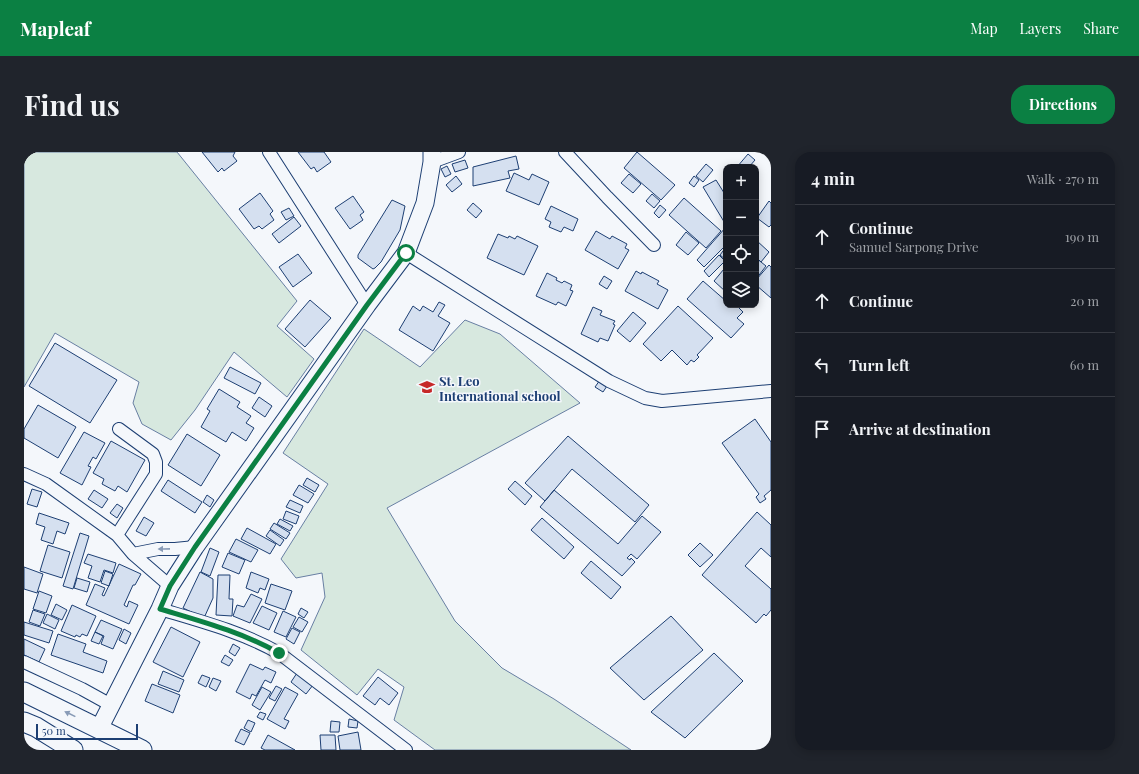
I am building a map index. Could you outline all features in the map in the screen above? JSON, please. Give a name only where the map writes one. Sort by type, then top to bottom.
[{"type":"main road","points":[[24,692],[142,750]]},
{"type":"main road","points":[[24,722],[36,727],[73,750]]},
{"type":"street","points":[[269,152],[367,305]]},
{"type":"street","points":[[99,728],[160,609],[170,586],[195,547],[367,305],[406,253],[425,202],[432,157],[459,152]]},
{"type":"street","points":[[565,152],[654,244]]},
{"type":"street","points":[[406,253],[609,381],[645,398],[662,401],[771,391]]},
{"type":"street","points":[[117,535],[156,474],[156,462],[153,454],[119,429]]},
{"type":"street","points":[[24,474],[46,484],[117,535],[133,554],[170,586]]},
{"type":"street","points":[[133,554],[158,549],[195,547]]},
{"type":"street","points":[[160,609],[204,622],[261,643],[279,653],[406,750]]},
{"type":"street","points":[[24,662],[82,689],[111,705]]},
{"type":"shaded area","points":[[24,152],[177,152],[297,301],[277,326],[314,359],[287,397],[234,352],[195,410],[171,440],[142,424],[133,403],[139,382],[55,333],[24,387]]},
{"type":"shaded area","points":[[465,320],[500,334],[580,403],[387,508],[455,621],[502,668],[554,699],[631,750],[435,750],[394,720],[404,687],[378,669],[357,695],[301,650],[325,597],[322,573],[296,578],[281,559],[328,484],[283,453],[364,329],[420,367]]},
{"type":"building","points":[[202,152],[235,152],[233,156],[237,161],[224,171],[222,168],[218,172]]},
{"type":"building","points":[[298,152],[324,152],[331,162],[317,172],[314,167],[311,169]]},
{"type":"building","points":[[637,152],[675,185],[661,200],[624,168]]},
{"type":"building","points":[[748,154],[755,160],[752,164],[740,164]]},
{"type":"building","points":[[516,156],[519,169],[508,171],[510,178],[473,186],[473,167]]},
{"type":"building","points":[[465,160],[468,168],[455,172],[452,164]]},
{"type":"building","points":[[706,164],[713,170],[703,182],[696,176]]},
{"type":"building","points":[[447,166],[451,174],[445,177],[441,169]]},
{"type":"building","points":[[514,173],[529,180],[532,174],[549,182],[539,205],[506,191]]},
{"type":"building","points":[[629,174],[641,184],[633,193],[621,183]]},
{"type":"building","points":[[456,176],[462,184],[452,192],[446,185]]},
{"type":"building","points":[[694,176],[699,180],[694,187],[689,183]]},
{"type":"building","points":[[716,180],[723,191],[723,220],[703,187]]},
{"type":"building","points":[[260,193],[273,211],[270,214],[274,220],[262,229],[259,226],[254,229],[239,209]]},
{"type":"building","points":[[652,194],[660,201],[654,208],[646,201]]},
{"type":"building","points":[[353,196],[364,212],[360,215],[363,220],[350,229],[335,208]]},
{"type":"building","points":[[684,198],[721,231],[706,248],[669,215]]},
{"type":"building","points":[[392,200],[405,206],[400,230],[381,262],[373,269],[358,258],[358,255]]},
{"type":"building","points":[[769,201],[771,203],[771,225],[769,227],[759,220],[759,215]]},
{"type":"building","points":[[473,203],[482,211],[476,218],[467,210]]},
{"type":"building","points":[[660,205],[666,210],[659,218],[654,213]]},
{"type":"building","points":[[551,206],[578,219],[573,231],[564,227],[561,232],[549,227],[551,222],[545,219]]},
{"type":"building","points":[[289,208],[294,216],[286,220],[281,212]]},
{"type":"building","points":[[294,217],[301,226],[279,243],[272,234]]},
{"type":"building","points":[[723,230],[723,248],[704,267],[697,260]]},
{"type":"building","points":[[596,231],[610,239],[612,236],[627,244],[625,248],[629,250],[618,269],[585,250]]},
{"type":"building","points":[[686,232],[699,243],[688,255],[676,245]]},
{"type":"building","points":[[498,234],[515,239],[517,236],[538,246],[524,275],[487,258]]},
{"type":"building","points":[[759,243],[769,252],[761,262],[759,260]]},
{"type":"building","points":[[298,254],[312,273],[293,287],[279,267]]},
{"type":"building","points":[[719,255],[723,259],[723,263],[709,277],[704,271]]},
{"type":"building","points":[[759,260],[766,266],[759,275]]},
{"type":"building","points":[[769,265],[771,267],[771,298],[759,288],[759,277]]},
{"type":"building","points":[[723,270],[723,289],[714,281]]},
{"type":"building","points":[[636,271],[641,274],[642,272],[659,281],[657,284],[668,290],[658,309],[625,291]]},
{"type":"building","points":[[547,273],[557,278],[556,280],[562,283],[564,281],[572,285],[570,290],[573,291],[566,306],[558,302],[556,305],[536,296]]},
{"type":"building","points":[[604,276],[612,281],[607,289],[599,284]]},
{"type":"building","points":[[703,281],[723,298],[723,308],[739,308],[743,312],[737,318],[744,324],[731,338],[687,299]]},
{"type":"building","points":[[310,300],[331,318],[305,347],[285,329]]},
{"type":"building","points":[[439,302],[445,305],[438,316],[450,323],[433,351],[399,330],[413,306],[420,311],[423,306],[433,312]]},
{"type":"building","points":[[678,306],[713,338],[697,355],[699,357],[694,362],[691,360],[687,365],[672,350],[661,361],[643,344]]},
{"type":"building","points":[[593,307],[602,311],[600,315],[615,321],[613,324],[615,325],[608,341],[600,338],[598,342],[581,334]]},
{"type":"building","points":[[633,312],[646,323],[630,342],[617,331]]},
{"type":"building","points":[[55,343],[117,380],[90,423],[29,386]]},
{"type":"building","points":[[230,367],[261,383],[255,394],[224,378]]},
{"type":"building","points":[[600,380],[607,386],[603,392],[595,387]]},
{"type":"building","points":[[219,389],[240,402],[237,407],[251,416],[246,423],[254,428],[246,441],[232,432],[226,442],[201,427],[210,411],[207,409]]},
{"type":"building","points":[[259,397],[272,406],[265,417],[252,408]]},
{"type":"building","points":[[38,405],[76,427],[58,458],[24,438],[24,429]]},
{"type":"building","points":[[755,419],[771,442],[771,490],[764,496],[766,499],[760,503],[756,497],[759,494],[722,443]]},
{"type":"building","points":[[84,432],[105,443],[96,459],[93,457],[88,466],[91,467],[82,485],[60,473]]},
{"type":"building","points":[[187,434],[220,455],[201,486],[168,465]]},
{"type":"building","points":[[568,436],[649,505],[635,522],[572,469],[545,501],[525,483]]},
{"type":"building","points":[[111,441],[145,460],[127,492],[118,486],[115,491],[102,484],[104,479],[93,473]]},
{"type":"building","points":[[307,478],[319,485],[315,492],[303,485]]},
{"type":"building","points":[[168,480],[202,502],[195,513],[161,491]]},
{"type":"building","points":[[515,481],[532,496],[525,505],[508,489]]},
{"type":"building","points":[[299,485],[314,494],[308,503],[293,495]]},
{"type":"building","points":[[32,489],[42,492],[37,507],[27,504]]},
{"type":"building","points":[[94,490],[108,499],[102,508],[88,499]]},
{"type":"building","points":[[554,490],[618,544],[642,516],[661,532],[637,559],[631,554],[627,558],[630,560],[631,558],[635,562],[622,576],[540,507]]},
{"type":"building","points":[[207,495],[214,500],[210,507],[203,502]]},
{"type":"building","points":[[290,500],[303,506],[300,513],[286,507]]},
{"type":"building","points":[[117,504],[123,508],[117,518],[110,513]]},
{"type":"building","points":[[286,511],[299,516],[296,524],[283,519]]},
{"type":"building","points":[[757,512],[771,525],[771,557],[761,548],[745,566],[771,589],[771,610],[766,616],[764,614],[756,623],[702,575]]},
{"type":"building","points":[[39,513],[69,523],[65,534],[57,531],[53,544],[41,540],[45,527],[36,524]]},
{"type":"building","points":[[144,517],[154,523],[146,536],[136,531]]},
{"type":"building","points":[[542,518],[574,547],[564,559],[531,530]]},
{"type":"building","points":[[280,519],[293,526],[290,531],[277,524]]},
{"type":"building","points":[[274,523],[290,533],[286,539],[270,529]]},
{"type":"building","points":[[247,528],[276,544],[270,554],[241,539]]},
{"type":"building","points":[[270,530],[284,540],[280,546],[266,536]]},
{"type":"building","points":[[80,533],[89,536],[73,589],[63,586]]},
{"type":"building","points":[[236,539],[258,550],[251,562],[229,552]]},
{"type":"building","points":[[700,543],[713,555],[700,567],[688,555]]},
{"type":"building","points":[[48,545],[70,552],[62,578],[40,571]]},
{"type":"building","points":[[210,548],[219,552],[210,576],[201,572]]},
{"type":"building","points":[[228,553],[245,560],[239,574],[222,567]]},
{"type":"building","points":[[88,554],[116,563],[113,573],[104,570],[100,582],[88,578],[92,566],[84,563]]},
{"type":"building","points":[[591,561],[621,587],[611,599],[581,573]]},
{"type":"building","points":[[119,564],[141,574],[135,585],[133,585],[124,605],[127,607],[129,601],[138,605],[129,624],[86,605],[95,584],[105,588],[102,595],[104,596]]},
{"type":"building","points":[[24,567],[43,574],[37,593],[24,589]]},
{"type":"building","points":[[105,571],[113,574],[109,586],[101,583]]},
{"type":"building","points":[[200,572],[213,579],[213,598],[204,618],[183,608]]},
{"type":"building","points":[[251,572],[269,579],[265,590],[260,588],[258,593],[246,588]]},
{"type":"building","points":[[218,575],[230,575],[229,599],[233,599],[232,616],[216,615]]},
{"type":"building","points":[[77,578],[90,582],[87,592],[74,588]]},
{"type":"building","points":[[271,584],[292,591],[285,610],[265,603]]},
{"type":"building","points":[[39,591],[52,596],[46,613],[33,609]]},
{"type":"building","points":[[251,594],[262,599],[250,623],[233,616],[237,605],[244,607]]},
{"type":"building","points":[[56,604],[67,610],[62,620],[51,615]]},
{"type":"building","points":[[72,605],[96,616],[87,636],[82,634],[80,637],[76,635],[75,637],[61,631]]},
{"type":"building","points":[[262,606],[277,613],[269,630],[253,623]]},
{"type":"building","points":[[301,608],[308,612],[304,618],[298,614]]},
{"type":"building","points":[[33,610],[45,614],[40,626],[29,622]]},
{"type":"building","points":[[283,611],[296,617],[286,637],[274,632]]},
{"type":"building","points":[[47,614],[59,620],[55,629],[43,623]]},
{"type":"building","points":[[671,616],[703,650],[644,700],[610,668]]},
{"type":"building","points":[[299,617],[308,622],[302,632],[293,627]]},
{"type":"building","points":[[101,620],[122,629],[113,649],[101,644],[104,636],[95,632]]},
{"type":"building","points":[[24,622],[53,631],[49,643],[24,635]]},
{"type":"building","points":[[171,627],[200,642],[183,677],[153,662]]},
{"type":"building","points":[[292,628],[300,632],[294,644],[286,639]]},
{"type":"building","points":[[124,629],[131,633],[126,644],[119,640]]},
{"type":"building","points":[[95,632],[103,636],[99,644],[91,641]]},
{"type":"building","points":[[58,634],[86,644],[83,652],[107,661],[103,673],[51,655]]},
{"type":"building","points":[[24,639],[45,649],[39,662],[24,655]]},
{"type":"building","points":[[233,644],[240,648],[235,656],[229,652]]},
{"type":"building","points":[[714,653],[743,681],[685,738],[651,712]]},
{"type":"building","points":[[225,655],[233,660],[229,666],[221,662]]},
{"type":"building","points":[[250,664],[263,670],[265,667],[276,672],[271,683],[265,680],[256,696],[252,694],[250,699],[236,692]]},
{"type":"building","points":[[163,671],[184,680],[179,692],[158,684]]},
{"type":"building","points":[[297,673],[313,685],[306,694],[291,682]]},
{"type":"building","points":[[202,675],[210,678],[206,687],[198,683]]},
{"type":"building","points":[[378,677],[398,693],[389,705],[380,698],[375,705],[363,696]]},
{"type":"building","points":[[213,678],[221,681],[216,691],[209,687]]},
{"type":"building","points":[[152,684],[180,695],[173,713],[145,701]]},
{"type":"building","points":[[276,686],[282,689],[275,701],[269,698]]},
{"type":"building","points":[[262,687],[271,692],[260,710],[252,705]]},
{"type":"building","points":[[285,687],[298,694],[284,719],[289,721],[285,729],[267,719]]},
{"type":"building","points":[[260,712],[266,714],[263,720],[257,717]]},
{"type":"building","points":[[349,719],[358,721],[357,728],[348,727]]},
{"type":"building","points":[[248,720],[255,723],[251,732],[244,728]]},
{"type":"building","points":[[331,721],[340,722],[339,732],[330,732]]},
{"type":"building","points":[[241,729],[250,733],[244,745],[235,741]]},
{"type":"building","points":[[358,732],[361,750],[340,750],[338,736]]},
{"type":"building","points":[[268,735],[295,750],[265,750],[261,748]]},
{"type":"building","points":[[320,735],[335,735],[336,750],[321,750]]},
{"type":"place","name":"St. Leo International school","points":[[427,387]]},
{"type":"route","points":[[279,653],[261,643],[241,635],[160,609],[170,586],[195,547],[367,305],[406,253]]}]
